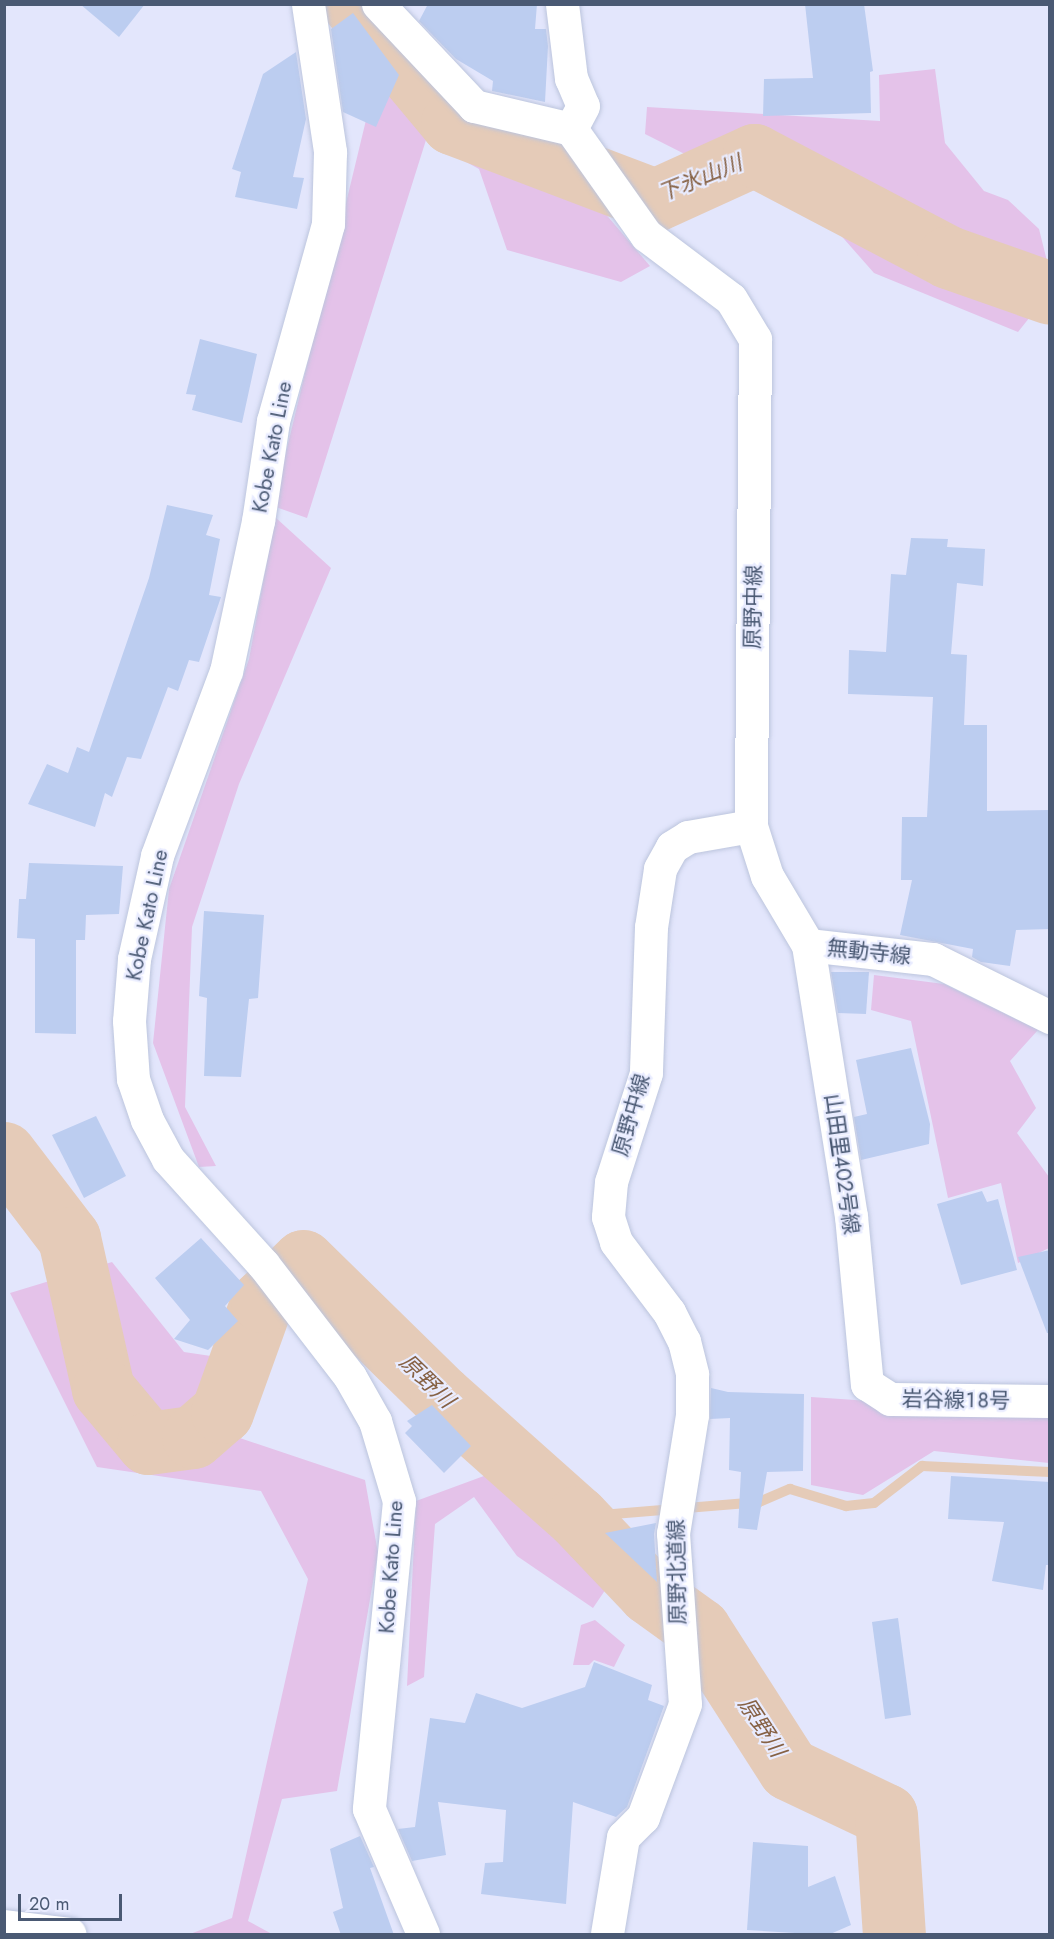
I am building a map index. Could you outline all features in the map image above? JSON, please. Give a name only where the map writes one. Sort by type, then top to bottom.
[{"type":"street","name":"Kobe Kato Line","points":[[308,4],[330,152],[327,224],[273,421],[258,521],[226,671],[157,856],[134,959],[129,1021],[134,1079],[147,1120],[168,1159],[263,1264],[350,1377],[375,1421],[399,1501],[369,1809],[423,1935]]},
{"type":"street","points":[[378,4],[474,106],[572,130],[583,106],[572,78],[562,4]]},
{"type":"street","name":"原野中線","points":[[572,130],[646,235],[731,299],[755,339],[752,826],[688,837],[672,847],[660,869],[651,927],[646,1073],[611,1182],[608,1217]]},
{"type":"street","name":"無動寺線","points":[[752,826],[767,876],[808,945],[933,959],[1050,1017]]},
{"type":"street","name":"山田里４０２号線","points":[[808,945],[851,1215],[867,1384]]},
{"type":"street","name":"原野北道線","points":[[607,1935],[623,1836],[643,1817],[685,1704],[675,1610],[673,1533],[677,1495],[692,1415],[692,1374],[684,1341],[669,1312],[616,1242],[608,1217]]},
{"type":"street","name":"岩谷線１８号","points":[[867,1384],[890,1399],[1050,1401]]},
{"type":"street","points":[[4,1926],[64,1934]]},
{"type":"shaded area","points":[[380,62],[504,132],[581,185],[650,266],[621,282],[507,250],[479,169],[426,140],[307,518],[273,506]]},
{"type":"shaded area","points":[[935,69],[945,143],[984,191],[1008,200],[1039,229],[1049,269],[1049,293],[1018,332],[874,273],[837,231],[645,134],[647,107],[880,121],[879,75]]},
{"type":"shaded area","points":[[275,517],[331,568],[239,784],[192,927],[185,1107],[216,1166],[199,1167],[153,1043],[169,889],[249,659]]},
{"type":"shaded area","points":[[874,975],[944,984],[1038,1030],[1010,1061],[1036,1108],[1017,1133],[1049,1177],[1049,1248],[1018,1263],[1001,1183],[948,1198],[911,1021],[871,1010]]},
{"type":"shaded area","points":[[112,1262],[184,1352],[231,1359],[225,1433],[365,1480],[378,1553],[337,1791],[282,1799],[248,1921],[272,1934],[190,1934],[232,1918],[308,1579],[261,1491],[97,1467],[10,1293]]},
{"type":"shaded area","points":[[811,1397],[1049,1413],[1049,1463],[934,1451],[863,1495],[811,1485]]},
{"type":"shaded area","points":[[492,1473],[555,1522],[612,1580],[593,1608],[517,1556],[474,1497],[435,1524],[424,1677],[407,1686],[416,1501]]},
{"type":"shaded area","points":[[595,1620],[625,1645],[614,1667],[594,1660],[589,1665],[573,1665],[581,1625]]},
{"type":"building","points":[[80,4],[145,4],[119,37]]},
{"type":"building","points":[[428,4],[537,4],[535,29],[546,29],[548,46],[545,102],[492,91],[493,81],[456,59],[419,21]]},
{"type":"building","points":[[805,4],[864,4],[873,71],[870,72],[871,113],[763,116],[764,79],[813,78]]},
{"type":"building","points":[[353,13],[399,75],[376,127],[343,112],[331,29]]},
{"type":"building","points":[[296,52],[306,119],[293,177],[304,178],[297,209],[235,197],[241,172],[232,169],[263,74]]},
{"type":"building","points":[[200,339],[257,354],[242,423],[192,410],[196,395],[186,394]]},
{"type":"building","points":[[167,505],[213,515],[206,535],[220,539],[209,595],[221,597],[199,662],[189,660],[178,691],[168,687],[141,759],[127,757],[112,797],[105,793],[95,827],[28,804],[47,764],[68,773],[77,747],[89,752],[149,578]]},
{"type":"building","points":[[911,538],[948,539],[947,547],[985,549],[983,586],[957,583],[951,654],[967,655],[964,725],[987,725],[987,811],[1050,810],[1050,929],[1016,930],[1010,966],[981,962],[972,957],[973,949],[900,935],[912,880],[901,880],[902,817],[927,817],[933,697],[848,694],[849,650],[886,652],[891,574],[906,575]]},
{"type":"building","points":[[29,863],[123,866],[119,914],[86,915],[85,940],[76,940],[76,1034],[35,1033],[35,939],[17,938],[19,899],[26,899]]},
{"type":"building","points":[[204,911],[264,915],[258,998],[249,999],[241,1077],[204,1076],[207,998],[199,996]]},
{"type":"building","points":[[831,972],[869,972],[866,1014],[838,1013]]},
{"type":"building","points":[[911,1048],[930,1124],[929,1144],[861,1160],[854,1117],[867,1114],[856,1060]]},
{"type":"building","points":[[96,1116],[126,1176],[84,1198],[52,1135]]},
{"type":"building","points":[[982,1191],[987,1202],[998,1199],[1017,1270],[961,1285],[937,1204]]},
{"type":"building","points":[[201,1238],[244,1285],[225,1306],[238,1321],[208,1350],[174,1339],[190,1320],[155,1278]]},
{"type":"building","points":[[1050,1250],[1050,1333],[1047,1333],[1018,1257]]},
{"type":"building","points":[[711,1388],[728,1392],[804,1394],[803,1471],[767,1472],[757,1530],[738,1528],[741,1472],[729,1470],[730,1418],[710,1419]]},
{"type":"building","points":[[432,1405],[471,1446],[444,1473],[405,1433],[412,1426],[407,1421]]},
{"type":"building","points":[[951,1476],[1050,1482],[1050,1565],[1046,1565],[1043,1590],[992,1581],[1004,1522],[948,1519]]},
{"type":"building","points":[[656,1523],[654,1534],[657,1582],[605,1533]]},
{"type":"building","points":[[898,1618],[911,1715],[885,1719],[872,1622]]},
{"type":"building","points":[[594,1662],[652,1685],[648,1700],[664,1706],[627,1807],[616,1817],[573,1802],[566,1904],[481,1894],[485,1863],[503,1862],[506,1810],[438,1802],[446,1855],[412,1861],[398,1829],[415,1827],[430,1718],[465,1723],[476,1693],[522,1708],[585,1687]]},
{"type":"building","points":[[360,1836],[374,1867],[370,1868],[394,1935],[341,1935],[333,1912],[343,1908],[330,1849]]},
{"type":"building","points":[[753,1842],[808,1846],[808,1887],[835,1876],[851,1925],[828,1935],[747,1930]]},
{"type":"waterway","name":"下氷山川","points":[[353,4],[452,123],[655,200],[754,155],[948,257],[1050,293]]},
{"type":"waterway","name":"原野川","points":[[4,1153],[69,1238],[103,1389],[148,1443],[193,1437],[222,1412],[262,1301],[303,1261],[441,1396],[577,1517],[649,1593],[699,1629],[789,1769],[886,1815],[894,1934]]},
{"type":"waterway","points":[[577,1517],[759,1502],[790,1489],[846,1506],[874,1503],[922,1466],[1050,1472]]}]
